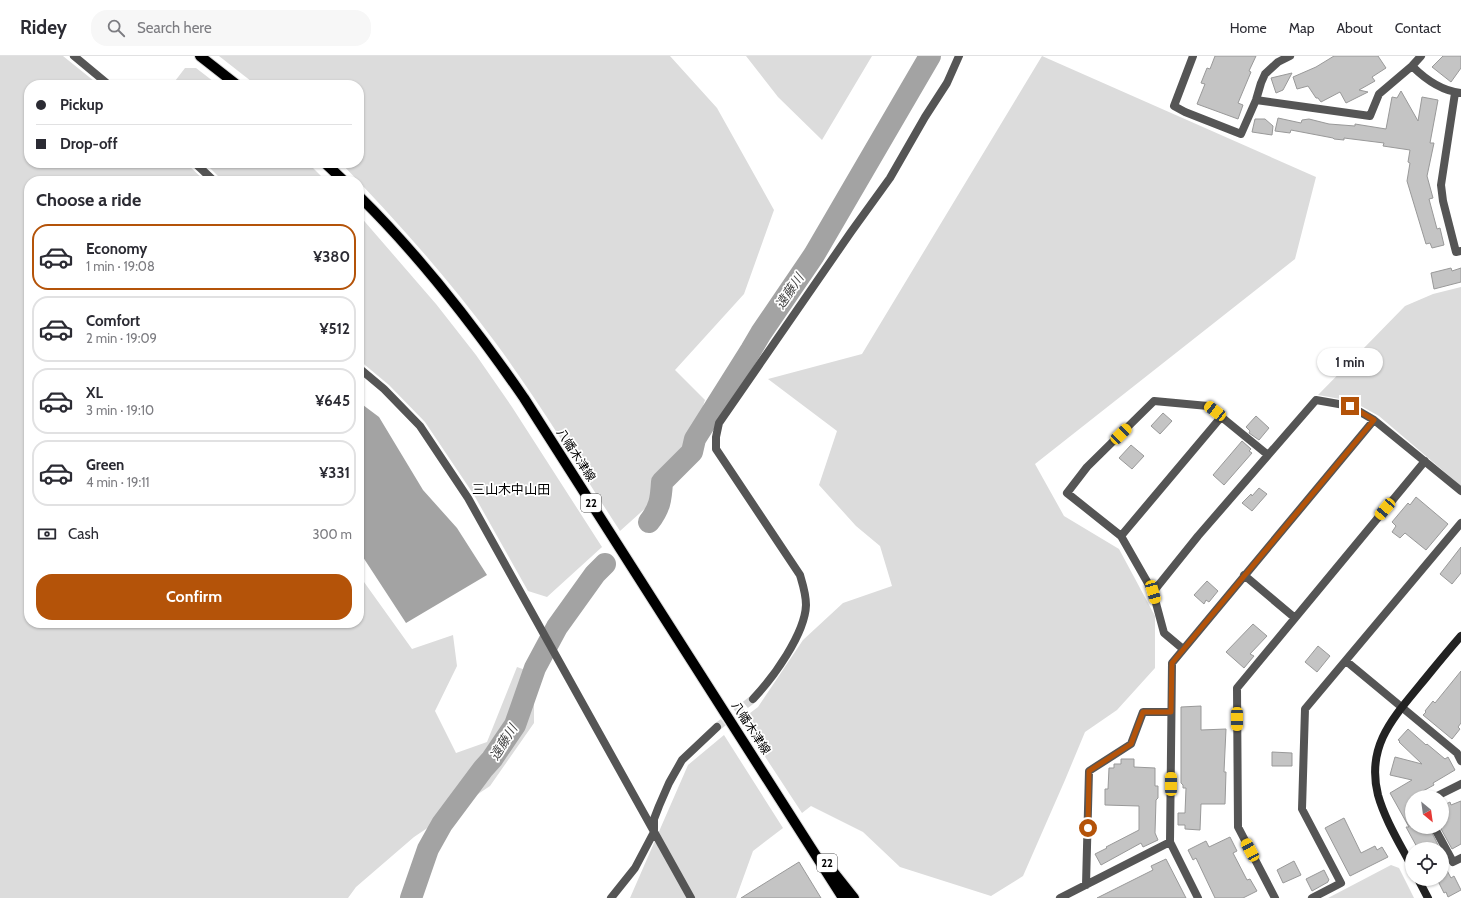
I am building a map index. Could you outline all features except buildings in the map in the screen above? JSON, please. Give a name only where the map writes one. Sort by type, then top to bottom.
[{"type":"main road","points":[[200,56],[231,80]]},
{"type":"main road","points":[[330,168],[339,176]]},
{"type":"main road","name":"八幡木津線","points":[[364,201],[448,294],[524,398],[843,898]]},
{"type":"main road","name":"八幡木津線","points":[[799,828],[854,898]]},
{"type":"street","points":[[74,56],[103,80]]},
{"type":"street","points":[[753,698],[766,686],[790,649],[802,626],[806,606],[805,589],[800,575],[716,449],[716,437],[719,423],[890,178],[925,117],[947,83],[959,56]]},
{"type":"street","points":[[1193,56],[1174,106],[1185,112],[1241,134],[1266,74],[1278,62],[1290,56]]},
{"type":"street","points":[[1256,100],[1370,116],[1379,94],[1412,66],[1421,56]]},
{"type":"street","points":[[1412,66],[1431,82],[1458,93],[1442,185],[1443,201],[1456,252],[1461,251]]},
{"type":"street","points":[[200,168],[209,176]]},
{"type":"street","points":[[364,372],[384,389],[420,426],[468,498],[691,898]]},
{"type":"street","points":[[1153,592],[1198,536],[1316,400],[1350,406],[1374,420],[1461,491]]},
{"type":"street","points":[[1183,649],[1164,633],[1153,592],[1121,536],[1067,493],[1087,467],[1154,401],[1208,406],[1268,455]]},
{"type":"street","points":[[1121,536],[1222,416]]},
{"type":"street","points":[[1198,898],[1170,842],[1172,663],[1374,420]]},
{"type":"street","points":[[1275,898],[1238,827],[1237,688],[1425,461]]},
{"type":"street","points":[[1312,898],[1341,883],[1302,809],[1305,709],[1461,523]]},
{"type":"street","points":[[1244,575],[1296,618]]},
{"type":"street","points":[[1405,853],[1381,805],[1376,783],[1376,761],[1382,738],[1393,717],[1461,636]]},
{"type":"street","points":[[1346,661],[1459,750],[1461,761]]},
{"type":"street","points":[[1086,885],[1089,771],[1131,744],[1143,712],[1171,712]]},
{"type":"street","points":[[611,898],[634,868],[654,832],[654,819],[659,806],[669,783],[682,760],[717,727]]},
{"type":"street","points":[[1449,790],[1461,784]]},
{"type":"street","points":[[1438,834],[1453,862],[1461,858]]},
{"type":"street","points":[[1060,898],[1170,842]]},
{"type":"street","points":[[1422,886],[1428,898]]},
{"type":"shaded area","points":[[0,56],[63,56],[93,80],[24,80],[24,168],[191,168],[200,176],[24,176],[24,628],[364,628],[364,582],[412,649],[453,635],[457,666],[435,711],[456,753],[487,742],[517,667],[534,673],[534,723],[490,786],[414,837],[356,887],[348,898],[0,898]]},
{"type":"shaded area","points":[[219,56],[670,56],[717,108],[774,210],[744,294],[675,370],[705,400],[679,478],[620,531],[528,388],[477,318],[421,250],[364,188],[364,176],[353,176],[346,168],[364,168],[364,80],[250,80]]},
{"type":"shaded area","points":[[746,56],[872,56],[822,140],[778,97]]},
{"type":"shaded area","points":[[1042,56],[1316,177],[1295,259],[1035,464],[1064,516],[1119,549],[1155,616],[1155,668],[1117,710],[1085,732],[1023,876],[991,896],[900,867],[863,832],[811,806],[802,813],[741,720],[758,707],[803,640],[843,603],[892,586],[880,546],[856,526],[819,485],[837,431],[768,379],[862,354]]},
{"type":"shaded area","points":[[185,68],[196,68],[212,80],[176,80]]},
{"type":"shaded area","points":[[210,168],[313,168],[321,176],[218,176]]},
{"type":"shaded area","points":[[364,221],[436,304],[476,355],[512,407],[602,547],[547,597],[528,591],[474,495],[425,422],[389,385],[364,364]]},
{"type":"shaded area","points":[[1461,287],[1461,486],[1379,416],[1346,400],[1318,395],[1405,306],[1433,294]]},
{"type":"shaded area","points":[[364,406],[379,417],[423,490],[457,528],[487,575],[406,623],[364,559]]},
{"type":"shaded area","points":[[724,735],[783,828],[753,851],[736,898],[630,898],[688,765]]},
{"type":"shaded area","points":[[1391,865],[1399,868],[1405,880],[1405,886],[1408,886],[1414,898],[1328,898]]},
{"type":"waterway","name":"遠藤川","points":[[649,522],[656,512],[659,503],[662,482],[692,452],[695,439],[761,333],[814,255],[930,56]]},
{"type":"waterway","name":"遠藤川","points":[[411,898],[428,849],[442,824],[492,759],[515,725],[535,668],[557,627],[595,574],[605,564]]},
{"type":"tunnel","points":[[717,727],[753,699]]},
{"type":"district","name":"三山木中山田","points":[[511,489]]},
{"type":"route","points":[[1088,828],[1089,771],[1131,744],[1143,712],[1171,712],[1172,663],[1374,420],[1350,406]]}]
